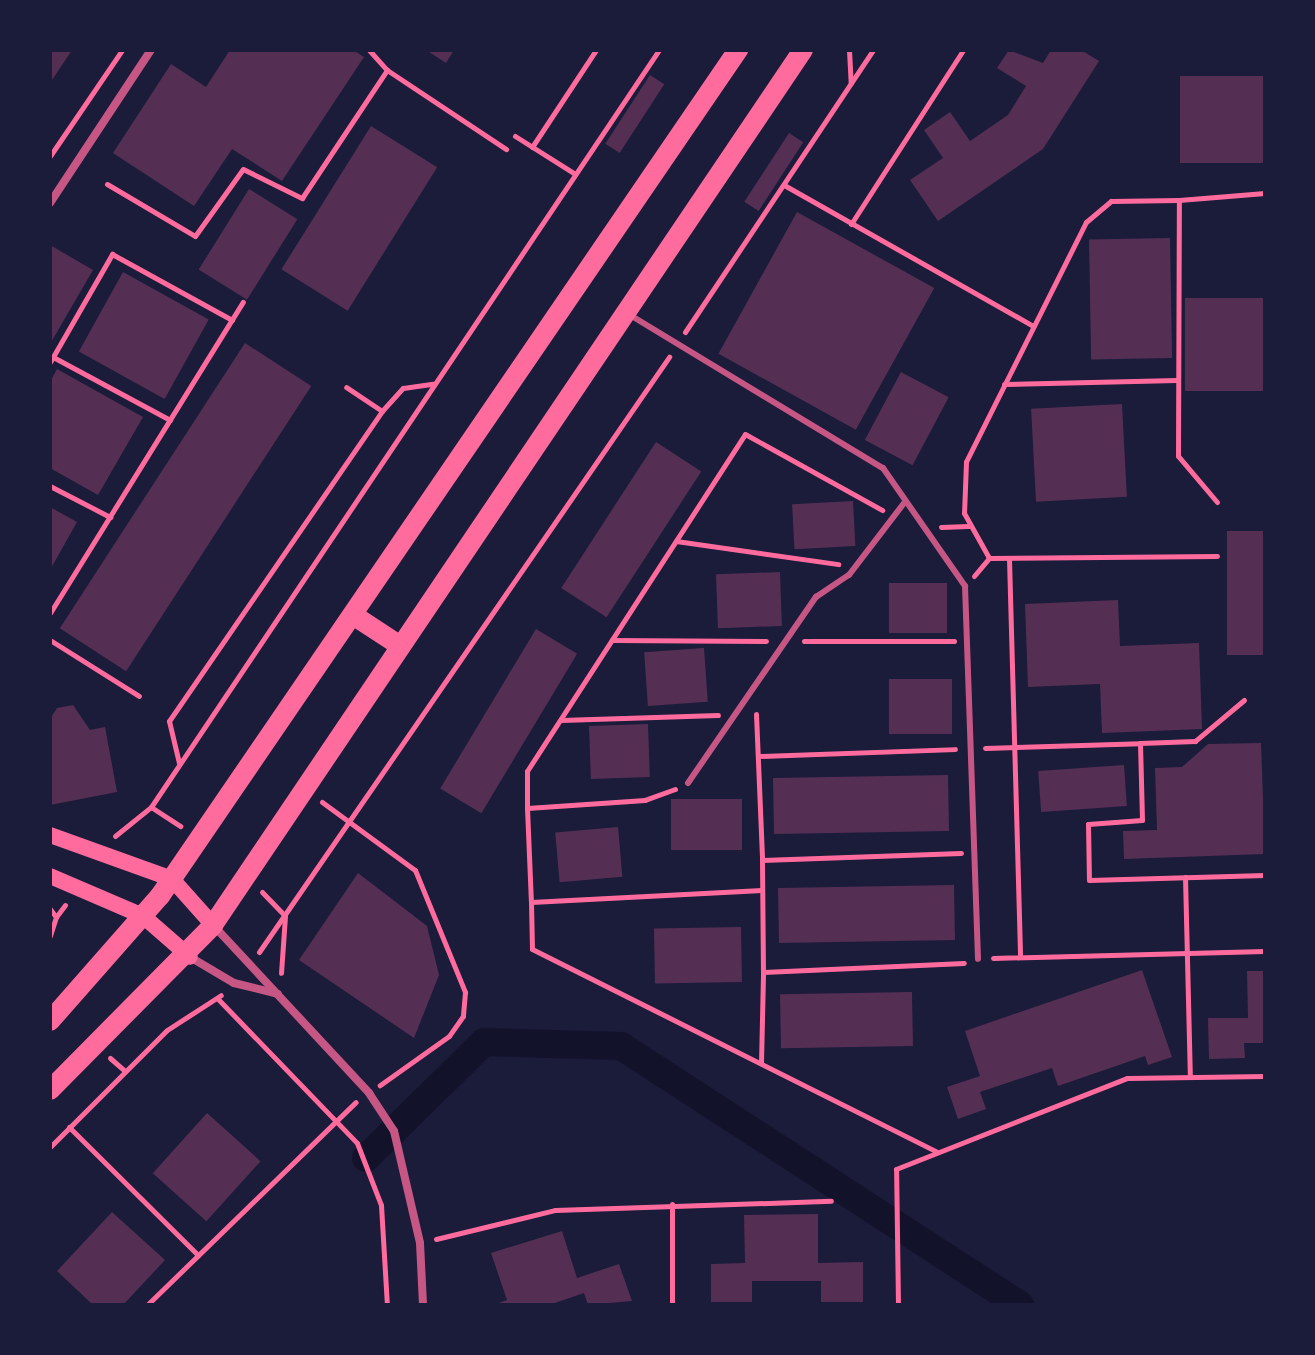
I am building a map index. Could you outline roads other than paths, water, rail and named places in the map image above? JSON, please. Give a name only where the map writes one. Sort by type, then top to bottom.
[{"type":"main road","points":[[50,1021],[172,879],[738,50]]},
{"type":"main road","points":[[50,1090],[190,957],[623,311],[803,50]]},
{"type":"main road","points":[[353,615],[399,645]]},
{"type":"main road","points":[[50,835],[172,879],[213,925]]},
{"type":"main road","points":[[50,876],[143,916],[190,957]]},
{"type":"street","points":[[50,203],[151,50]]},
{"type":"street","points":[[213,925],[279,994],[394,1131],[420,1243],[423,1305]]},
{"type":"street","points":[[190,957],[234,983],[279,994]]},
{"type":"lane","points":[[623,311],[883,468],[904,503],[965,586],[978,959]]},
{"type":"lane","points":[[688,783],[816,597],[855,567],[904,503]]},
{"type":"waterway","points":[[366,1158],[484,1042],[621,1046],[1020,1305]]}]
